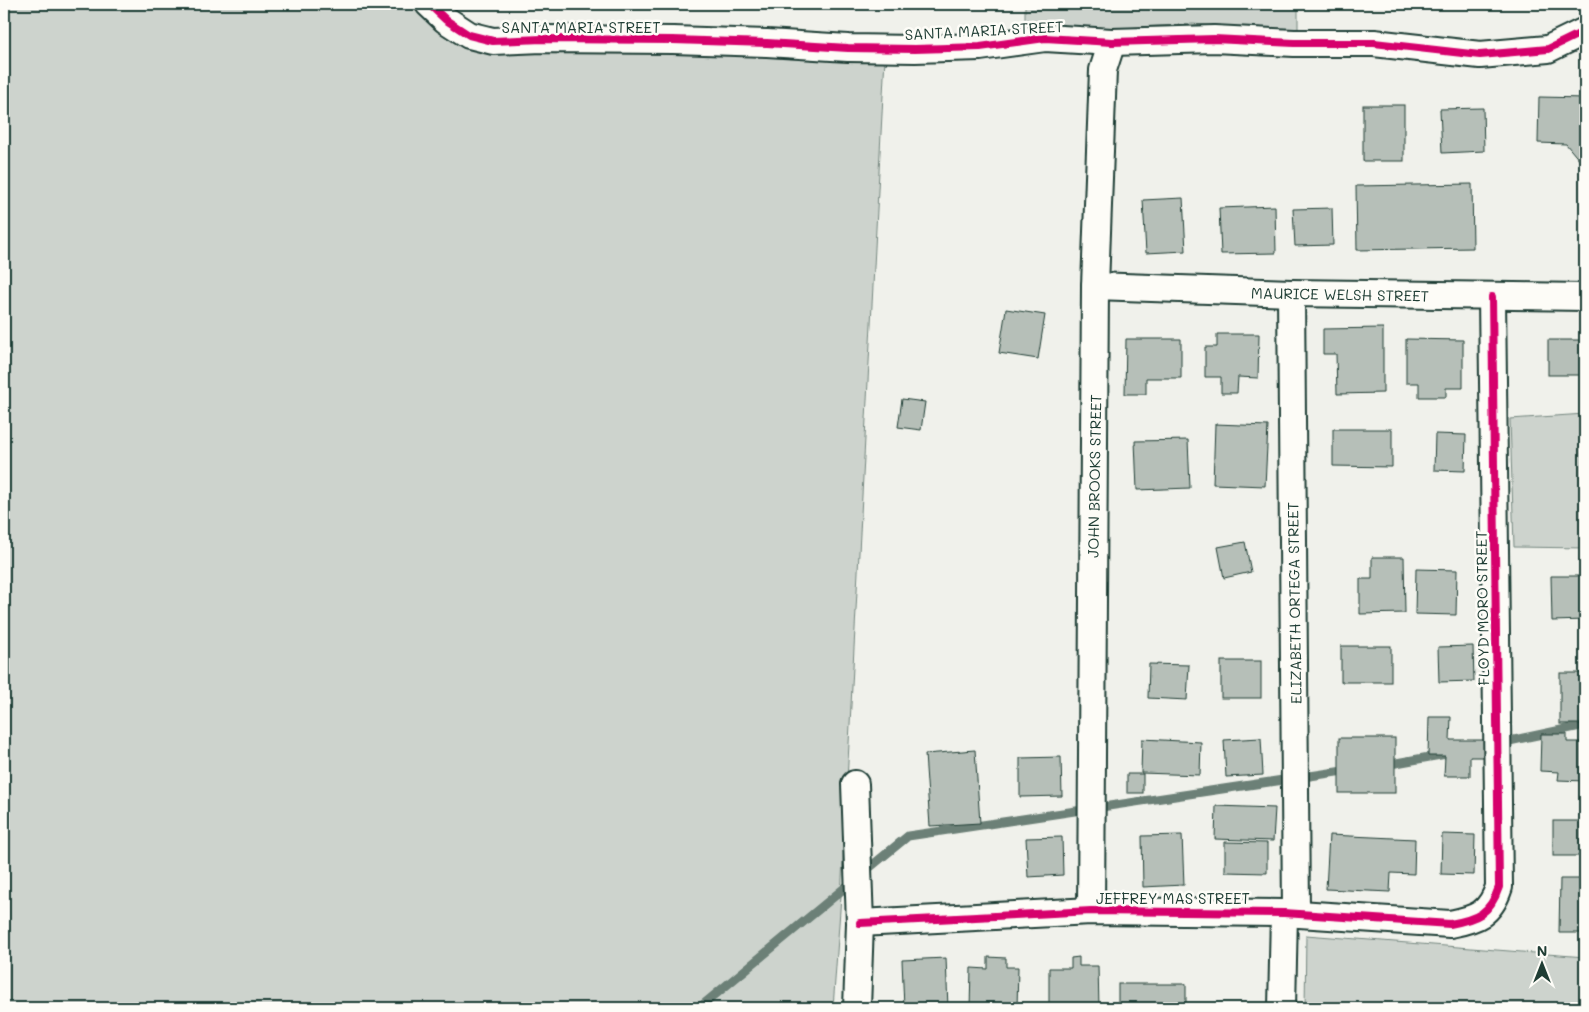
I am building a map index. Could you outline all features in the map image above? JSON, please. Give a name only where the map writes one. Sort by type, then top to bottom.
[{"type":"street","name":"SANTA MARIA STREET","points":[[437,12],[469,35],[493,41],[542,39],[673,40],[905,49],[980,47],[1045,38],[1112,42],[1214,39],[1294,43],[1374,43],[1480,55],[1548,49],[1585,31]]},
{"type":"street","name":"JOHN BROOKS STREET","points":[[1091,911],[1095,286],[1102,70],[1112,42]]},
{"type":"street","name":"MAURICE WELSH STREET","points":[[1095,286],[1291,293],[1585,297]]},
{"type":"street","name":"ELIZABETH ORTEGA STREET","points":[[1282,1008],[1290,913],[1291,293]]},
{"type":"street","name":"FLOYD MORO STREET","points":[[1483,914],[1494,902],[1499,887],[1492,297]]},
{"type":"street","points":[[855,784],[860,923],[857,1008]]},
{"type":"street","name":"JEFFREY MAS STREET","points":[[860,923],[1091,911],[1290,913],[1450,924],[1468,921],[1483,914]]},
{"type":"shaded area","points":[[4,4],[417,4],[439,25],[885,57],[841,896],[833,1008],[4,1008]]},
{"type":"shaded area","points":[[1025,4],[1298,4],[1298,30],[1251,29],[1193,24],[1107,29],[1059,25],[1025,26]]},
{"type":"shaded area","points":[[1585,414],[1585,548],[1514,547],[1510,419]]},
{"type":"shaded area","points":[[1306,935],[1585,957],[1585,1008],[1305,1008]]},
{"type":"building","points":[[1539,97],[1585,98],[1585,161],[1580,161],[1566,144],[1538,143]]},
{"type":"building","points":[[1363,105],[1404,105],[1404,161],[1363,161]]},
{"type":"building","points":[[1483,108],[1484,151],[1442,153],[1440,109]]},
{"type":"building","points":[[1472,184],[1473,248],[1357,250],[1356,186]]},
{"type":"building","points":[[1183,198],[1186,251],[1146,253],[1143,200]]},
{"type":"building","points":[[1275,206],[1276,253],[1221,254],[1219,208]]},
{"type":"building","points":[[1332,208],[1333,245],[1295,246],[1293,209]]},
{"type":"building","points":[[1006,309],[1045,315],[1038,359],[999,353]]},
{"type":"building","points":[[1383,328],[1383,393],[1337,394],[1336,354],[1323,354],[1323,329]]},
{"type":"building","points":[[1217,334],[1259,334],[1258,378],[1238,377],[1237,393],[1221,393],[1221,377],[1205,377],[1205,347],[1217,347]]},
{"type":"building","points":[[1126,339],[1181,339],[1181,378],[1146,378],[1146,394],[1125,394]]},
{"type":"building","points":[[1406,339],[1463,340],[1463,388],[1446,388],[1446,397],[1419,397],[1419,383],[1406,383]]},
{"type":"building","points":[[1548,340],[1585,340],[1585,375],[1548,375]]},
{"type":"building","points":[[902,399],[925,402],[921,430],[898,427]]},
{"type":"building","points":[[1215,424],[1268,426],[1265,486],[1213,484]]},
{"type":"building","points":[[1333,429],[1392,429],[1392,467],[1333,466]]},
{"type":"building","points":[[1435,434],[1466,435],[1465,471],[1434,470]]},
{"type":"building","points":[[1188,440],[1190,488],[1137,490],[1135,441]]},
{"type":"building","points":[[1245,542],[1251,572],[1224,578],[1218,547]]},
{"type":"building","points":[[1372,557],[1404,557],[1405,613],[1360,614],[1360,579],[1372,579]]},
{"type":"building","points":[[1416,569],[1457,570],[1456,615],[1415,614]]},
{"type":"building","points":[[1551,576],[1585,576],[1585,620],[1552,621]]},
{"type":"building","points":[[1341,646],[1391,646],[1391,682],[1341,682]]},
{"type":"building","points":[[1473,646],[1474,681],[1439,682],[1438,647]]},
{"type":"building","points":[[1221,661],[1261,661],[1261,698],[1221,698]]},
{"type":"building","points":[[1149,664],[1189,665],[1187,700],[1148,698]]},
{"type":"building","points":[[1560,673],[1585,673],[1585,724],[1560,724]]},
{"type":"building","points":[[1429,717],[1451,717],[1450,740],[1486,740],[1486,757],[1470,757],[1470,776],[1444,776],[1445,756],[1428,756]]},
{"type":"building","points":[[1541,734],[1567,734],[1567,742],[1585,742],[1585,781],[1558,780],[1559,772],[1540,771]]},
{"type":"building","points":[[1261,738],[1263,775],[1226,777],[1224,740]]},
{"type":"building","points":[[1339,738],[1395,738],[1395,793],[1339,793]]},
{"type":"building","points":[[1142,739],[1201,742],[1200,775],[1141,773]]},
{"type":"building","points":[[975,750],[980,823],[930,826],[925,754]]},
{"type":"building","points":[[1061,757],[1062,796],[1020,797],[1020,758]]},
{"type":"building","points":[[1127,774],[1143,774],[1143,793],[1127,793]]},
{"type":"building","points":[[1216,806],[1275,808],[1273,841],[1215,839]]},
{"type":"building","points":[[1553,821],[1585,821],[1585,856],[1553,856]]},
{"type":"building","points":[[1442,834],[1475,835],[1474,875],[1441,874]]},
{"type":"building","points":[[1182,835],[1184,885],[1143,887],[1142,836]]},
{"type":"building","points":[[1329,835],[1415,839],[1414,874],[1391,873],[1390,892],[1326,889]]},
{"type":"building","points":[[1062,837],[1063,875],[1028,877],[1026,838]]},
{"type":"building","points":[[1225,842],[1267,843],[1267,873],[1225,872]]},
{"type":"building","points":[[1560,879],[1585,879],[1585,933],[1559,933]]},
{"type":"building","points":[[988,957],[1006,958],[1006,967],[1018,967],[1017,1008],[970,1008],[971,968],[988,969]]},
{"type":"building","points":[[1079,957],[1079,966],[1098,966],[1099,1008],[1049,1008],[1049,968],[1071,968],[1071,958]]},
{"type":"building","points":[[946,958],[948,1008],[904,1008],[902,960]]},
{"type":"building","points":[[1118,984],[1186,984],[1186,1008],[1118,1008]]},
{"type":"waterway","points":[[1500,743],[1585,725]]},
{"type":"waterway","points":[[1385,765],[1446,754]]},
{"type":"waterway","points":[[863,873],[908,836],[1350,770]]},
{"type":"waterway","points":[[699,1008],[853,881]]},
{"type":"cycle path","points":[[429,4],[446,20],[469,35],[493,41],[542,39],[673,40],[915,49],[980,47],[1045,38],[1112,42],[1214,39],[1294,43],[1374,43],[1480,55],[1548,49],[1585,31]]},
{"type":"cycle path","points":[[860,923],[1091,911],[1284,913],[1450,924],[1468,920],[1487,909],[1499,887],[1492,297]]}]
